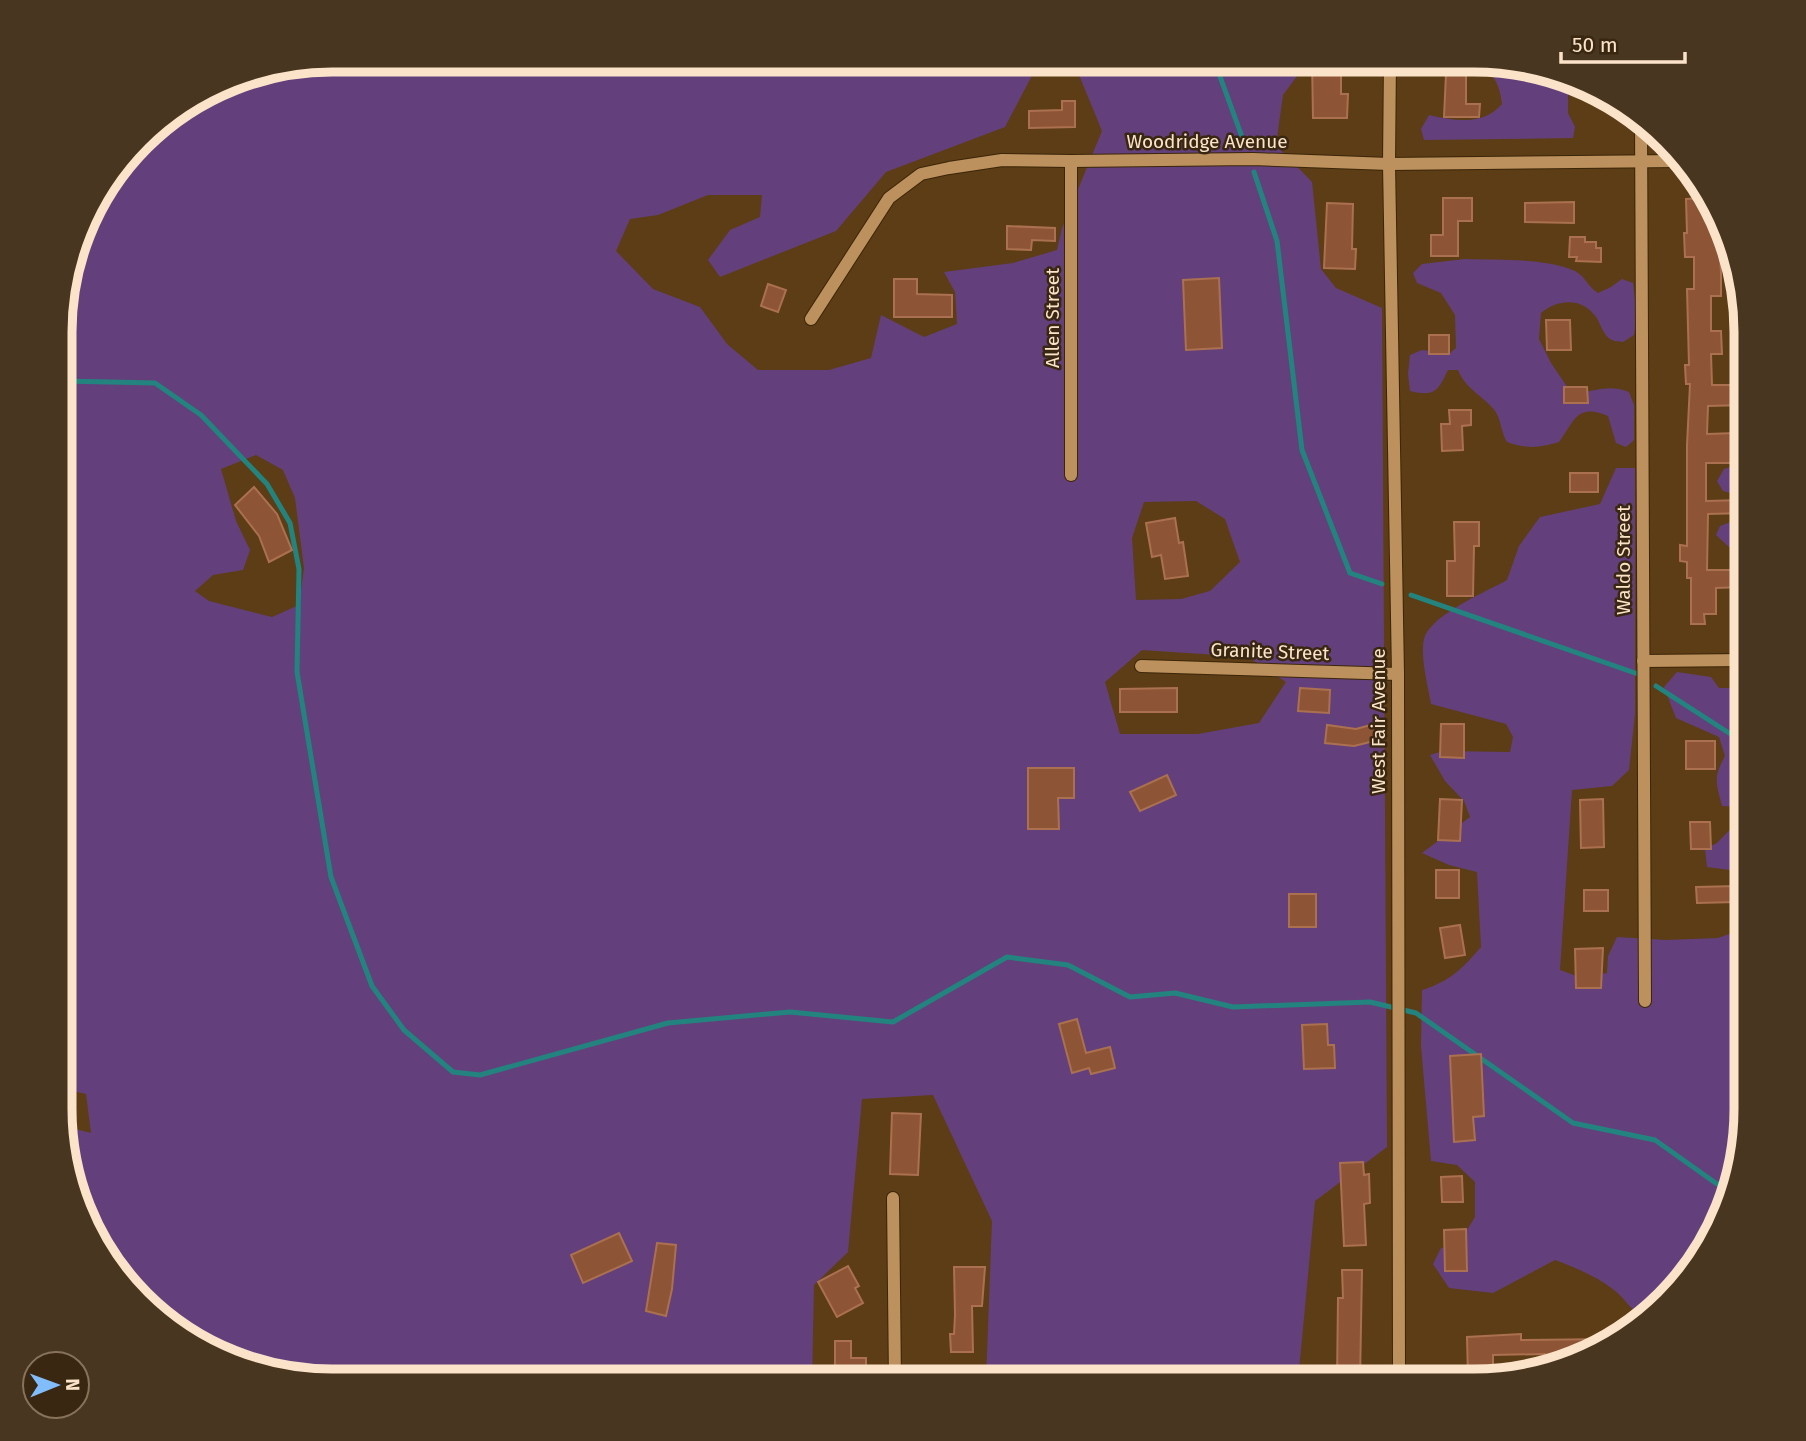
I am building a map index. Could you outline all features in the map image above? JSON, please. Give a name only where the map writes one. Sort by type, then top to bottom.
[{"type":"street","name":"West Fair Avenue","points":[[1390,72],[1389,164],[1398,674],[1399,1369]]},
{"type":"street","name":"Waldo Street","points":[[1641,132],[1645,1001]]},
{"type":"street","name":"Woodridge Avenue","points":[[811,319],[889,198],[921,174],[1002,160],[1253,159],[1389,164],[1671,161]]},
{"type":"street","name":"Allen Street","points":[[1071,161],[1071,475]]},
{"type":"street","points":[[1643,661],[1734,660]]},
{"type":"street","name":"Granite Street","points":[[1141,666],[1398,674]]},
{"type":"street","points":[[893,1198],[895,1369]]},
{"type":"shaded area","points":[[314,72],[1034,72],[1005,127],[886,172],[836,231],[720,277],[708,260],[730,230],[760,217],[762,195],[708,195],[658,215],[630,219],[616,251],[653,289],[700,307],[727,344],[758,370],[829,370],[871,358],[881,315],[924,337],[957,324],[955,292],[944,272],[1013,263],[1057,250],[1062,228],[1102,131],[1078,72],[1300,72],[1283,95],[1276,145],[1312,182],[1321,269],[1336,288],[1382,308],[1387,1147],[1315,1201],[1299,1369],[986,1369],[992,1221],[933,1095],[862,1099],[848,1252],[814,1285],[812,1369],[314,1369],[281,1364],[232,1349],[187,1326],[160,1305],[125,1268],[99,1225],[77,1160],[72,1128],[91,1133],[86,1094],[72,1091],[72,314],[81,264],[99,216],[125,173],[173,125],[232,92],[264,81]],"holes":[[[256,455],[283,470],[295,498],[304,568],[299,605],[272,617],[209,601],[195,591],[213,575],[243,570],[250,550],[236,521],[221,469]],[[1196,501],[1225,519],[1240,562],[1210,591],[1181,599],[1136,600],[1132,538],[1144,502]],[[1142,650],[1248,657],[1286,682],[1259,723],[1198,734],[1120,734],[1105,682]]]},
{"type":"shaded area","points":[[1488,72],[1525,77],[1568,90],[1568,113],[1575,127],[1573,138],[1424,140],[1421,129],[1429,115],[1459,120],[1477,119],[1502,104],[1493,76]]},
{"type":"shaded area","points":[[1465,259],[1521,260],[1564,267],[1578,273],[1598,293],[1622,279],[1633,283],[1637,316],[1634,335],[1623,342],[1609,338],[1596,317],[1584,306],[1570,302],[1555,305],[1541,313],[1539,339],[1570,391],[1612,388],[1629,392],[1634,405],[1634,440],[1626,447],[1616,443],[1608,416],[1589,412],[1573,421],[1559,442],[1533,447],[1507,442],[1495,411],[1465,383],[1458,370],[1448,370],[1435,391],[1410,391],[1410,355],[1422,350],[1450,353],[1456,348],[1455,315],[1441,293],[1417,283],[1413,273],[1422,264]]},
{"type":"shaded area","points":[[1734,466],[1734,494],[1723,491],[1717,481],[1724,469]]},
{"type":"shaded area","points":[[1616,468],[1635,468],[1635,714],[1629,770],[1612,786],[1572,790],[1560,970],[1582,978],[1607,973],[1608,956],[1617,937],[1666,940],[1718,938],[1734,932],[1734,1127],[1725,1177],[1707,1225],[1691,1254],[1670,1281],[1637,1312],[1618,1293],[1600,1281],[1555,1260],[1493,1293],[1449,1288],[1433,1264],[1441,1248],[1459,1243],[1475,1217],[1475,1182],[1457,1165],[1431,1161],[1421,1046],[1422,990],[1455,973],[1481,947],[1477,872],[1449,865],[1422,853],[1470,817],[1464,801],[1445,781],[1430,755],[1443,751],[1510,752],[1513,737],[1506,724],[1431,704],[1424,663],[1424,639],[1428,630],[1447,613],[1507,580],[1519,546],[1540,517],[1600,504]]},
{"type":"shaded area","points":[[1734,521],[1734,552],[1716,535],[1720,526]]},
{"type":"shaded area","points":[[1677,672],[1711,677],[1719,688],[1734,688],[1734,807],[1722,806],[1718,791],[1719,770],[1725,756],[1719,737],[1676,718],[1664,687]]},
{"type":"shaded area","points":[[1734,825],[1734,870],[1707,867],[1705,849],[1717,843]]},
{"type":"building","points":[[1312,72],[1341,72],[1341,94],[1348,94],[1347,118],[1313,118]]},
{"type":"building","points":[[1446,74],[1466,74],[1466,104],[1480,104],[1479,117],[1444,117]]},
{"type":"building","points":[[1062,101],[1075,101],[1075,127],[1029,128],[1029,111],[1062,110]]},
{"type":"building","points":[[1443,198],[1472,198],[1472,221],[1458,221],[1458,256],[1431,256],[1431,235],[1443,235]]},
{"type":"building","points":[[1697,198],[1720,247],[1721,296],[1711,296],[1711,331],[1721,331],[1722,354],[1711,354],[1712,385],[1734,385],[1734,405],[1708,406],[1707,434],[1734,433],[1734,463],[1706,463],[1706,501],[1734,500],[1734,513],[1708,514],[1707,570],[1734,570],[1734,587],[1716,588],[1716,614],[1704,614],[1705,624],[1691,624],[1691,578],[1687,578],[1687,562],[1680,561],[1680,545],[1687,546],[1690,384],[1686,384],[1685,365],[1689,365],[1687,289],[1694,289],[1694,257],[1685,257],[1686,199]]},
{"type":"building","points":[[1574,202],[1574,223],[1525,222],[1525,203]]},
{"type":"building","points":[[1327,203],[1353,204],[1352,249],[1356,249],[1355,269],[1324,268]]},
{"type":"building","points":[[1007,226],[1055,228],[1055,241],[1032,240],[1031,250],[1007,249]]},
{"type":"building","points":[[1570,237],[1585,237],[1585,242],[1596,242],[1596,248],[1601,248],[1601,262],[1576,261],[1577,257],[1569,257]]},
{"type":"building","points":[[1219,278],[1222,348],[1186,350],[1183,280]]},
{"type":"building","points":[[894,279],[917,279],[917,294],[952,295],[952,317],[894,317]]},
{"type":"building","points":[[768,284],[786,290],[778,312],[761,306]]},
{"type":"building","points":[[1546,320],[1570,320],[1571,350],[1547,350]]},
{"type":"building","points":[[1429,335],[1449,335],[1449,354],[1429,354]]},
{"type":"building","points":[[1564,387],[1587,387],[1588,403],[1564,403]]},
{"type":"building","points":[[1449,410],[1471,410],[1471,425],[1462,426],[1463,450],[1442,451],[1441,424],[1450,424]]},
{"type":"building","points":[[1570,473],[1598,473],[1598,492],[1570,492]]},
{"type":"building","points":[[254,487],[277,514],[292,550],[269,562],[259,536],[235,505]]},
{"type":"building","points":[[1175,518],[1179,543],[1183,542],[1188,576],[1165,579],[1161,555],[1152,557],[1146,523]]},
{"type":"building","points":[[1454,522],[1479,522],[1479,546],[1474,546],[1473,596],[1447,596],[1447,561],[1455,561]]},
{"type":"building","points":[[1177,688],[1177,712],[1120,712],[1120,689]]},
{"type":"building","points":[[1300,688],[1330,690],[1329,713],[1298,711]]},
{"type":"building","points":[[1378,723],[1382,739],[1354,746],[1325,743],[1327,725],[1356,729]]},
{"type":"building","points":[[1441,724],[1464,724],[1464,758],[1440,757]]},
{"type":"building","points":[[1686,741],[1715,741],[1715,769],[1686,769]]},
{"type":"building","points":[[1028,768],[1074,768],[1074,798],[1058,798],[1059,829],[1028,829]]},
{"type":"building","points":[[1167,775],[1176,795],[1140,811],[1130,792]]},
{"type":"building","points":[[1440,799],[1462,800],[1460,841],[1438,840]]},
{"type":"building","points":[[1603,799],[1604,847],[1581,848],[1580,800]]},
{"type":"building","points":[[1690,822],[1710,822],[1711,849],[1691,849]]},
{"type":"building","points":[[1436,870],[1459,870],[1459,898],[1436,898]]},
{"type":"building","points":[[1734,886],[1734,902],[1697,903],[1696,887]]},
{"type":"building","points":[[1584,890],[1608,890],[1608,911],[1584,911]]},
{"type":"building","points":[[1289,894],[1316,894],[1316,927],[1289,927]]},
{"type":"building","points":[[1460,925],[1465,955],[1445,958],[1440,928]]},
{"type":"building","points":[[1603,948],[1601,988],[1576,988],[1575,949]]},
{"type":"building","points":[[1077,1019],[1086,1053],[1110,1047],[1115,1068],[1091,1074],[1089,1068],[1072,1073],[1059,1024]]},
{"type":"building","points":[[1327,1024],[1328,1045],[1334,1045],[1335,1068],[1304,1069],[1302,1025]]},
{"type":"building","points":[[1481,1054],[1484,1116],[1473,1117],[1475,1140],[1454,1142],[1450,1056]]},
{"type":"building","points":[[892,1113],[921,1114],[918,1175],[890,1174]]},
{"type":"building","points":[[1363,1162],[1364,1175],[1369,1174],[1370,1203],[1364,1204],[1366,1245],[1344,1246],[1340,1163]]},
{"type":"building","points":[[1462,1176],[1463,1202],[1442,1202],[1441,1177]]},
{"type":"building","points":[[1466,1229],[1467,1271],[1445,1271],[1444,1230]]},
{"type":"building","points":[[619,1233],[632,1261],[583,1283],[571,1255]]},
{"type":"building","points":[[657,1243],[676,1245],[672,1289],[666,1316],[646,1311]]},
{"type":"building","points":[[848,1266],[859,1286],[855,1288],[863,1303],[837,1317],[818,1282]]},
{"type":"building","points":[[954,1267],[985,1267],[982,1306],[972,1306],[973,1352],[951,1352],[950,1334],[954,1334],[955,1315]]},
{"type":"building","points":[[1342,1270],[1362,1270],[1360,1369],[1337,1369],[1338,1298],[1343,1298]]},
{"type":"building","points":[[1521,1334],[1521,1340],[1595,1339],[1545,1359],[1545,1354],[1493,1355],[1493,1369],[1468,1369],[1467,1337]]},
{"type":"building","points":[[835,1341],[851,1341],[851,1358],[866,1358],[866,1369],[835,1369]]},
{"type":"waterway","points":[[1218,72],[1245,145]]},
{"type":"waterway","points":[[1254,172],[1277,241],[1302,450],[1350,573],[1382,584]]},
{"type":"waterway","points":[[72,381],[155,383],[201,415],[267,484],[290,523],[299,569],[297,672],[331,877],[372,986],[404,1030],[453,1072],[480,1075],[668,1023],[790,1012],[893,1022],[1007,957],[1068,965],[1130,997],[1175,993],[1233,1007],[1370,1002],[1416,1013],[1573,1123],[1655,1140],[1717,1184],[1723,1184]]},
{"type":"waterway","points":[[1411,595],[1638,674]]},
{"type":"waterway","points":[[1656,686],[1734,736]]}]
